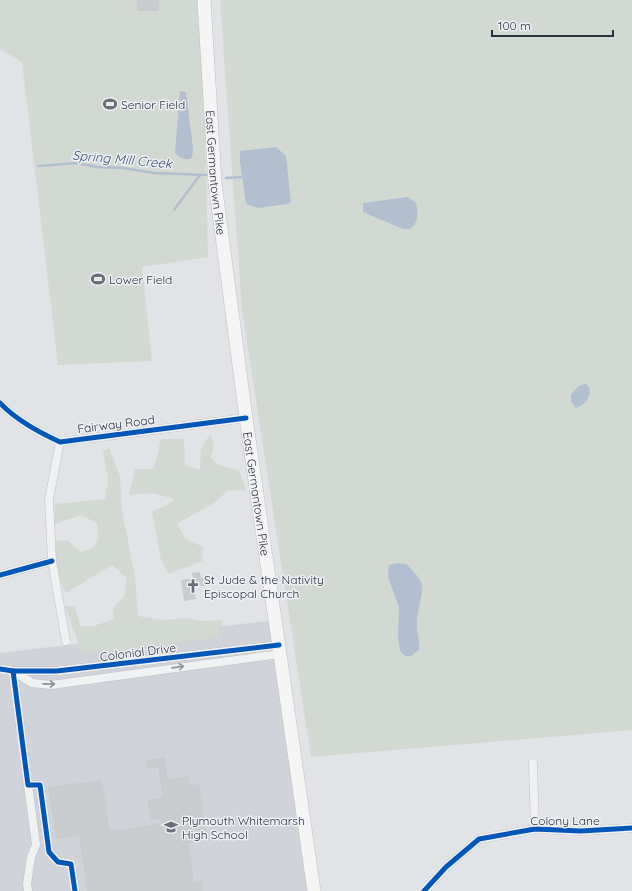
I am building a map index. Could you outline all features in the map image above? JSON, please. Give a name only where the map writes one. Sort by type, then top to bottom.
[{"type":"main road","name":"East Germantown Pike","points":[[204,0],[215,183],[246,418],[314,891]]},
{"type":"street","points":[[0,403],[22,421],[42,434],[60,442],[49,499],[52,561],[66,641]]},
{"type":"street","name":"Fairway Road","points":[[60,442],[246,418]]},
{"type":"street","points":[[0,575],[52,561]]},
{"type":"street","name":"Colonial Drive","points":[[13,672],[32,683],[51,685],[280,650]]},
{"type":"street","name":"Colonial Drive","points":[[0,669],[13,672],[57,671],[280,650]]},
{"type":"street","points":[[13,672],[36,845],[31,857],[27,884],[28,891]]},
{"type":"street","points":[[533,763],[535,829]]},
{"type":"street","points":[[28,786],[40,785],[49,852],[58,862],[71,864],[75,891]]},
{"type":"street","name":"Colony Lane","points":[[424,891],[446,867],[479,839],[535,829],[581,831],[632,828]]},
{"type":"shaded area","points":[[0,0],[202,0],[208,257],[142,267],[152,361],[58,365],[22,62],[0,49]]},
{"type":"shaded area","points":[[220,0],[632,0],[632,730],[311,757],[242,310]]},
{"type":"shaded area","points":[[210,434],[214,444],[211,458],[219,465],[239,470],[246,490],[227,491],[214,503],[177,524],[185,538],[203,547],[202,561],[169,574],[161,560],[152,511],[164,507],[175,499],[152,493],[129,495],[135,469],[154,469],[161,439],[184,439],[185,465],[200,470],[201,449]]},
{"type":"shaded area","points":[[109,448],[120,476],[122,510],[135,577],[138,616],[161,620],[185,618],[203,621],[223,620],[218,637],[124,650],[79,653],[77,639],[65,606],[75,607],[80,626],[94,626],[114,619],[113,608],[124,596],[127,578],[112,565],[66,593],[59,578],[54,541],[67,540],[81,552],[94,547],[99,538],[97,523],[81,515],[55,524],[55,504],[105,499],[108,480],[103,450]]},
{"type":"shaded area","points":[[275,620],[314,891],[0,891],[0,653]]},
{"type":"water","points":[[180,91],[186,92],[193,148],[192,158],[187,159],[181,158],[175,153]]},
{"type":"water","points":[[276,147],[286,156],[291,202],[288,204],[258,208],[246,204],[240,151]]},
{"type":"water","points":[[408,197],[416,203],[417,210],[415,223],[410,229],[403,229],[363,212],[363,203]]},
{"type":"water","points":[[586,384],[590,388],[588,398],[585,403],[576,408],[571,402],[571,394],[580,385]]},
{"type":"water","points":[[397,563],[406,564],[414,572],[422,584],[422,595],[417,620],[419,650],[411,656],[405,656],[400,651],[398,638],[399,607],[388,577],[389,565]]},
{"type":"building","points":[[137,0],[159,0],[159,11],[137,11]]},
{"type":"building","name":"St Jude & the Nativity Episcopal Church","points":[[200,572],[201,578],[213,576],[214,580],[217,581],[214,581],[215,584],[194,587],[196,599],[184,601],[181,580],[193,578],[192,573]]},
{"type":"building","name":"Plymouth Whitemarsh High School","points":[[165,757],[168,779],[188,776],[190,785],[199,784],[207,840],[189,843],[194,882],[202,881],[203,891],[87,891],[79,836],[56,839],[48,787],[102,780],[110,831],[162,823],[161,819],[151,820],[147,800],[163,797],[158,767],[147,769],[146,760]]},
{"type":"waterway","name":"Spring Mill Creek","points":[[38,166],[77,163],[97,167],[123,168],[154,173],[206,175]]},
{"type":"waterway","points":[[174,210],[200,175]]},
{"type":"waterway","name":"Spring Mill Creek","points":[[226,178],[243,177]]},
{"type":"cycle path","points":[[0,403],[13,415],[28,425],[60,442],[246,418]]},
{"type":"cycle path","points":[[0,575],[52,561]]},
{"type":"cycle path","points":[[0,669],[13,671],[57,671],[279,645]]},
{"type":"cycle path","points":[[13,671],[28,785],[40,785],[49,852],[58,862],[71,864],[75,891]]},
{"type":"cycle path","points":[[424,891],[446,867],[479,839],[535,829],[581,831],[632,828]]},
{"type":"place","name":"Senior Field","points":[[110,104]]},
{"type":"place","name":"Lower Field","points":[[98,279]]},
{"type":"place","name":"St Jude & the Nativity Episcopal Church","points":[[193,586]]},
{"type":"place","name":"Plymouth Whitemarsh High School","points":[[171,827]]}]
